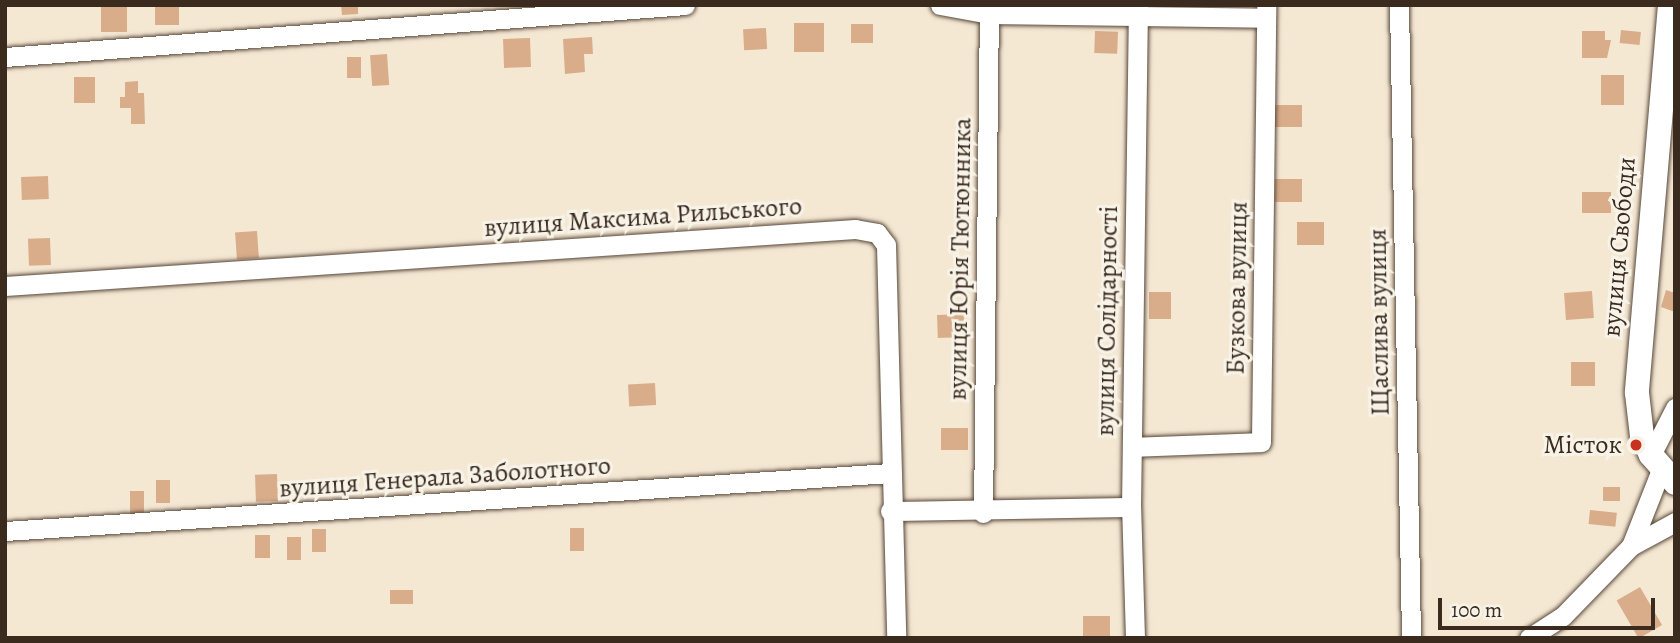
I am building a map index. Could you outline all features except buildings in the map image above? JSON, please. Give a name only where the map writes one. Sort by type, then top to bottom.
[{"type":"main road","name":"вулиця Свободи","points":[[1662,469],[1638,418],[1636,393],[1670,5]]},
{"type":"street","points":[[5,57],[685,5]]},
{"type":"street","points":[[940,5],[989,10],[1266,12]]},
{"type":"street","name":"Щаслива вулиця","points":[[1399,5],[1411,638]]},
{"type":"street","name":"вулиця Юрія Тютюнника","points":[[983,513],[989,10]]},
{"type":"street","name":"вулиця Солідарності","points":[[1135,638],[1131,507],[1138,11]]},
{"type":"street","name":"Бузкова вулиця","points":[[1132,447],[1261,442],[1266,12]]},
{"type":"street","name":"вулиця Максима Рильського","points":[[5,286],[855,229],[877,233],[886,245],[889,473],[896,638]]},
{"type":"street","points":[[1632,546],[1662,469],[1675,408]]},
{"type":"street","name":"вулиця Генерала Заболотного","points":[[5,531],[889,473]]},
{"type":"street","points":[[890,511],[983,513],[1131,507]]},
{"type":"street","points":[[1530,638],[1563,616],[1632,546],[1675,523]]},
{"type":"place","name":"Місток","points":[[1636,445]]}]
